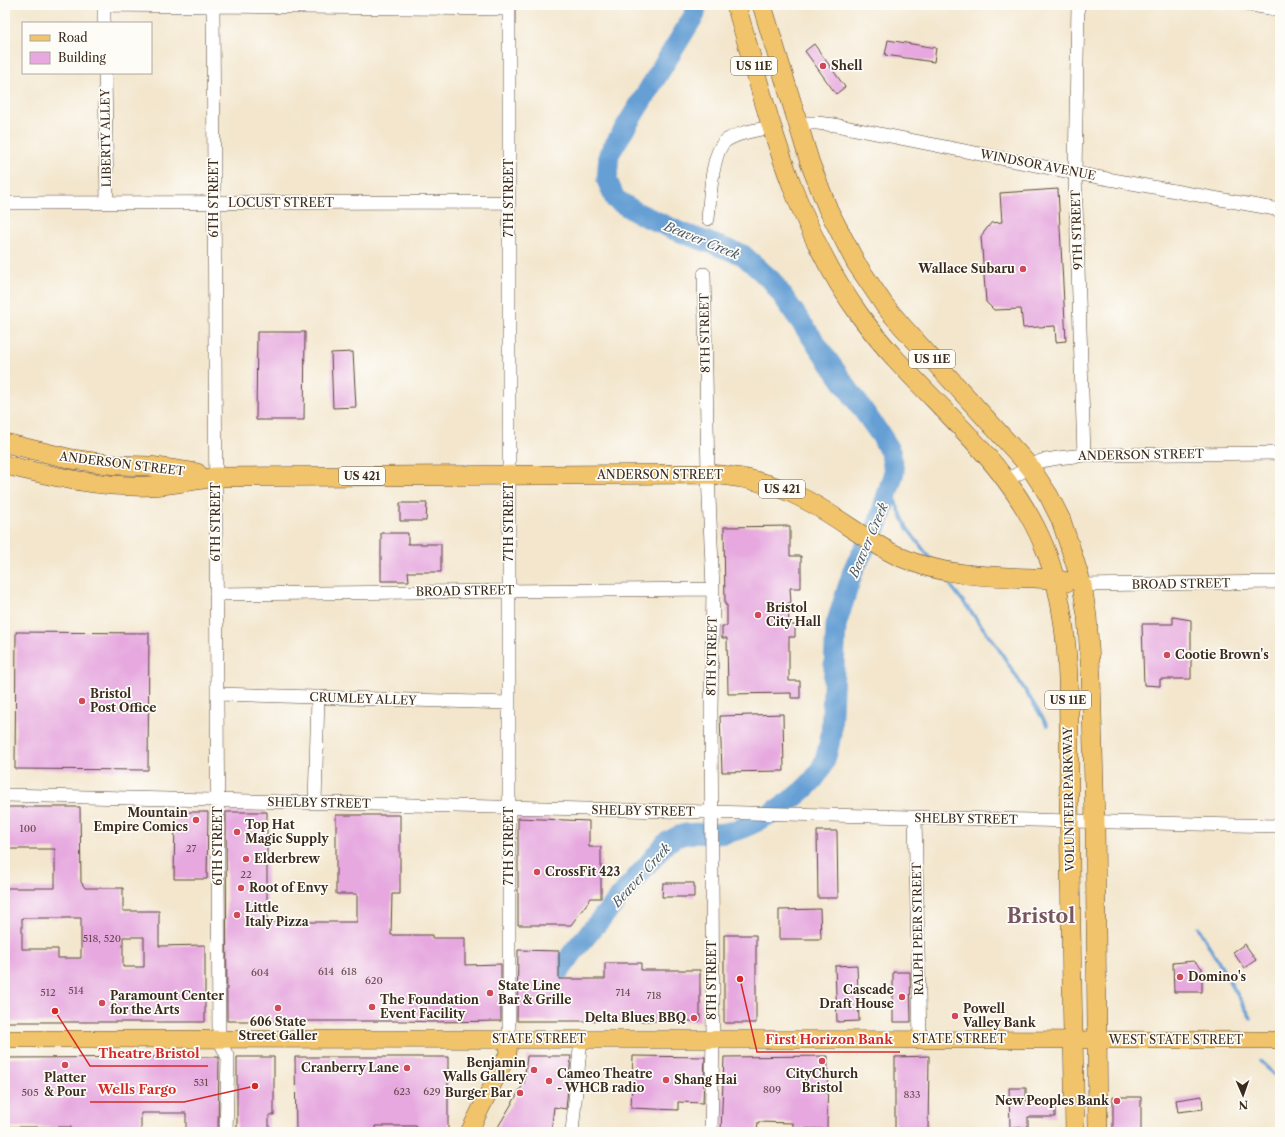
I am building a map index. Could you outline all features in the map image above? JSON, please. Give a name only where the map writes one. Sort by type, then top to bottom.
[{"type":"highway","name":"VOLUNTEER PARKWAY","points":[[736,5],[772,127],[793,191],[812,235],[831,271],[861,317],[886,348],[1007,480],[1025,509],[1043,544],[1055,579],[1065,631],[1068,698],[1072,1040]]},
{"type":"highway","name":"VOLUNTEER PARKWAY","points":[[762,5],[810,163],[828,208],[856,263],[872,288],[902,326],[1030,467],[1049,496],[1061,520],[1082,585],[1087,616],[1090,654],[1095,822],[1097,1040]]},
{"type":"highway","points":[[772,127],[797,123]]},
{"type":"highway","name":"ANDERSON STREET","points":[[5,443],[72,459],[115,465],[150,466],[216,476]]},
{"type":"highway","name":"ANDERSON STREET","points":[[5,465],[72,480],[109,485],[150,486],[216,476],[708,474],[728,476],[773,485],[803,498],[849,527],[900,556],[929,567],[959,574],[989,577],[1055,579],[1082,585]]},
{"type":"highway","name":"US 11E","points":[[1072,1040],[1075,1132]]},
{"type":"highway","name":"US 11E","points":[[1097,1040],[1098,1132]]},
{"type":"main road","name":"STATE STREET","points":[[5,1039],[1072,1040]]},
{"type":"main road","points":[[469,1132],[505,1060],[508,1053],[509,1039]]},
{"type":"main road","name":"WEST STATE STREET","points":[[1072,1040],[1280,1040]]},
{"type":"street","points":[[104,22],[104,5],[509,7]]},
{"type":"street","name":"9TH STREET","points":[[1078,5],[1076,173],[1084,455]]},
{"type":"street","points":[[1251,5],[1280,10]]},
{"type":"street","name":"6TH STREET","points":[[213,6],[219,1039]]},
{"type":"street","name":"7TH STREET","points":[[509,7],[509,1039]]},
{"type":"street","name":"LIBERTY ALLEY","points":[[105,74],[107,203]]},
{"type":"street","name":"WINDSOR AVENUE","points":[[797,123],[835,125],[1076,173],[1280,210]]},
{"type":"street","points":[[708,219],[716,158],[720,146],[725,140],[733,136],[772,127]]},
{"type":"street","name":"LOCUST STREET","points":[[5,203],[509,202]]},
{"type":"street","name":"8TH STREET","points":[[704,274],[708,474],[713,589],[711,710],[711,1132]]},
{"type":"street","name":"ANDERSON STREET","points":[[1007,480],[1047,459],[1084,455],[1280,453]]},
{"type":"street","name":"BROAD STREET","points":[[1082,585],[1280,582]]},
{"type":"street","name":"BROAD STREET","points":[[216,594],[713,589]]},
{"type":"street","name":"CRUMLEY ALLEY","points":[[217,694],[509,703]]},
{"type":"street","points":[[315,803],[318,697]]},
{"type":"street","name":"SHELBY STREET","points":[[5,795],[509,808],[712,817],[786,814],[1280,826]]},
{"type":"street","name":"RALPH PEER STREET","points":[[915,818],[920,1040]]},
{"type":"street","points":[[219,1039],[228,1058],[226,1132]]},
{"type":"street","points":[[572,1132],[581,1039]]},
{"type":"building","points":[[888,40],[936,48],[934,62],[885,55]]},
{"type":"building","points":[[814,44],[845,87],[836,94],[805,51]]},
{"type":"building","name":"Wallace Subaru","points":[[1058,189],[1066,341],[1056,342],[1055,326],[1023,328],[1021,309],[994,310],[986,302],[981,236],[991,223],[1002,222],[1000,193]]},
{"type":"building","points":[[257,332],[305,332],[304,420],[256,420]]},
{"type":"building","points":[[353,352],[356,407],[333,408],[331,353]]},
{"type":"building","points":[[400,503],[427,503],[426,521],[400,521]]},
{"type":"building","name":"Bristol City Hall","points":[[790,526],[790,556],[801,556],[801,588],[790,588],[791,603],[788,603],[789,625],[795,625],[795,637],[789,637],[789,681],[800,681],[800,698],[791,698],[791,693],[728,694],[727,638],[722,638],[722,626],[727,626],[727,605],[725,605],[724,527]]},
{"type":"building","points":[[381,533],[408,533],[408,544],[441,544],[441,572],[408,572],[409,581],[381,581]]},
{"type":"building","name":"Cootie Brown's","points":[[1173,617],[1191,620],[1191,679],[1160,679],[1160,686],[1144,685],[1142,624],[1173,624]]},
{"type":"building","name":"Bristol Post Office","points":[[16,632],[149,633],[148,770],[15,769]]},
{"type":"building","points":[[783,714],[784,771],[722,772],[720,716]]},
{"type":"building","points":[[5,807],[80,807],[81,882],[85,888],[123,888],[123,911],[159,911],[159,946],[205,945],[205,1022],[5,1022],[5,888],[55,888],[55,849],[5,849]],"holes":[[[22,918],[81,918],[81,958],[58,958],[58,949],[22,949]],[[123,937],[144,937],[144,967],[123,967]]]},
{"type":"building","points":[[175,812],[208,812],[207,879],[174,879]]},
{"type":"building","points":[[226,812],[267,812],[267,922],[357,922],[357,894],[336,894],[336,815],[400,815],[400,894],[392,894],[391,935],[432,935],[432,938],[465,938],[465,965],[501,964],[501,1021],[227,1021]]},
{"type":"building","points":[[518,818],[589,821],[589,847],[601,847],[601,898],[591,898],[571,925],[518,925]]},
{"type":"building","points":[[817,831],[837,831],[838,898],[818,898]]},
{"type":"building","points":[[663,883],[694,883],[694,897],[662,897]]},
{"type":"building","points":[[820,909],[821,939],[779,939],[779,910]]},
{"type":"building","points":[[724,935],[756,935],[756,1023],[724,1023]]},
{"type":"building","points":[[1245,944],[1256,960],[1244,968],[1233,952]]},
{"type":"building","points":[[518,950],[559,951],[559,979],[605,979],[605,963],[641,963],[641,970],[700,970],[700,1021],[517,1021]]},
{"type":"building","points":[[1194,961],[1202,968],[1202,992],[1174,992],[1173,963]]},
{"type":"building","points":[[857,965],[859,1021],[837,1022],[835,966]]},
{"type":"building","name":"Cascade Draft House","points":[[893,972],[910,972],[911,1022],[893,1022]]},
{"type":"building","points":[[527,1056],[571,1056],[566,1109],[554,1107],[551,1132],[495,1132],[524,1083]]},
{"type":"building","points":[[633,1056],[705,1057],[703,1103],[678,1102],[678,1110],[631,1108]]},
{"type":"building","points":[[828,1056],[827,1129],[793,1128],[793,1123],[758,1122],[757,1132],[721,1132],[724,1057]]},
{"type":"building","points":[[929,1056],[928,1132],[895,1132],[895,1057]]},
{"type":"building","points":[[219,1057],[218,1132],[186,1132],[186,1113],[141,1113],[141,1132],[71,1132],[71,1127],[5,1127],[5,1058]]},
{"type":"building","points":[[237,1057],[274,1057],[274,1115],[269,1115],[269,1132],[237,1132]]},
{"type":"building","points":[[295,1057],[448,1057],[448,1132],[416,1132],[416,1126],[375,1126],[375,1132],[296,1132]]},
{"type":"building","points":[[1009,1088],[1026,1088],[1026,1101],[1055,1101],[1055,1117],[1028,1117],[1028,1127],[1010,1128]]},
{"type":"building","points":[[1202,1096],[1203,1109],[1178,1112],[1176,1100]]},
{"type":"building","points":[[1113,1097],[1141,1097],[1141,1132],[1113,1132]]},
{"type":"waterway","name":"Beaver Creek","points":[[561,969],[577,947],[666,843],[689,833],[725,833],[749,825],[790,801],[802,791],[819,772],[827,754],[831,734],[836,625],[854,568],[878,524],[894,472],[891,454],[882,437],[772,281],[743,255],[677,231],[636,212],[615,199],[607,180],[609,154],[695,14],[696,5]]},
{"type":"waterway","points":[[889,487],[907,528],[932,561]]},
{"type":"waterway","points":[[945,578],[997,646],[1047,725]]},
{"type":"waterway","points":[[1198,927],[1251,1018]]},
{"type":"waterway","points":[[1260,1061],[1280,1080]]},
{"type":"place","name":"Shell","points":[[823,66]]},
{"type":"place","name":"Wallace Subaru","points":[[1023,269]]},
{"type":"place","name":"Bristol City Hall","points":[[758,615]]},
{"type":"place","name":"Cootie Brown's","points":[[1167,655]]},
{"type":"place","name":"Bristol Post Office","points":[[82,701]]},
{"type":"place","name":"Mountain Empire Comics","points":[[196,820]]},
{"type":"place","name":"Top Hat Magic Supply","points":[[237,832]]},
{"type":"place","name":"Elderbrew","points":[[246,859]]},
{"type":"place","name":"CrossFit 423","points":[[537,872]]},
{"type":"place","name":"Root of Envy","points":[[241,888]]},
{"type":"place","name":"Little Italy Pizza","points":[[237,915]]},
{"type":"place","name":"Domino's","points":[[1180,977]]},
{"type":"place","name":"First Horizon Bank","points":[[740,979]]},
{"type":"place","name":"State Line Bar & Grille","points":[[490,993]]},
{"type":"place","name":"Cascade Draft House","points":[[902,997]]},
{"type":"place","name":"Paramount Center for the Arts","points":[[102,1003]]},
{"type":"place","name":"The Foundation Event Facility","points":[[372,1007]]},
{"type":"place","name":"606 State Street Galler","points":[[278,1008]]},
{"type":"place","name":"Theatre Bristol","points":[[55,1011]]},
{"type":"place","name":"Powell Valley Bank","points":[[955,1016]]},
{"type":"place","name":"Delta Blues BBQ","points":[[694,1018]]},
{"type":"place","name":"CityChurch Bristol","points":[[822,1061]]},
{"type":"place","name":"Platter & Pour","points":[[65,1065]]},
{"type":"place","name":"Cranberry Lane","points":[[407,1068]]},
{"type":"place","name":"Benjamin Walls Gallery","points":[[534,1070]]},
{"type":"place","name":"Shang Hai","points":[[666,1080]]},
{"type":"place","name":"Cameo Theatre - WHCB radio","points":[[549,1081]]},
{"type":"place","name":"Wells Fargo","points":[[255,1086]]},
{"type":"place","name":"Burger Bar","points":[[520,1093]]},
{"type":"place","name":"New Peoples Bank","points":[[1117,1101]]},
{"type":"district","name":"Bristol","points":[[1041,916]]}]
